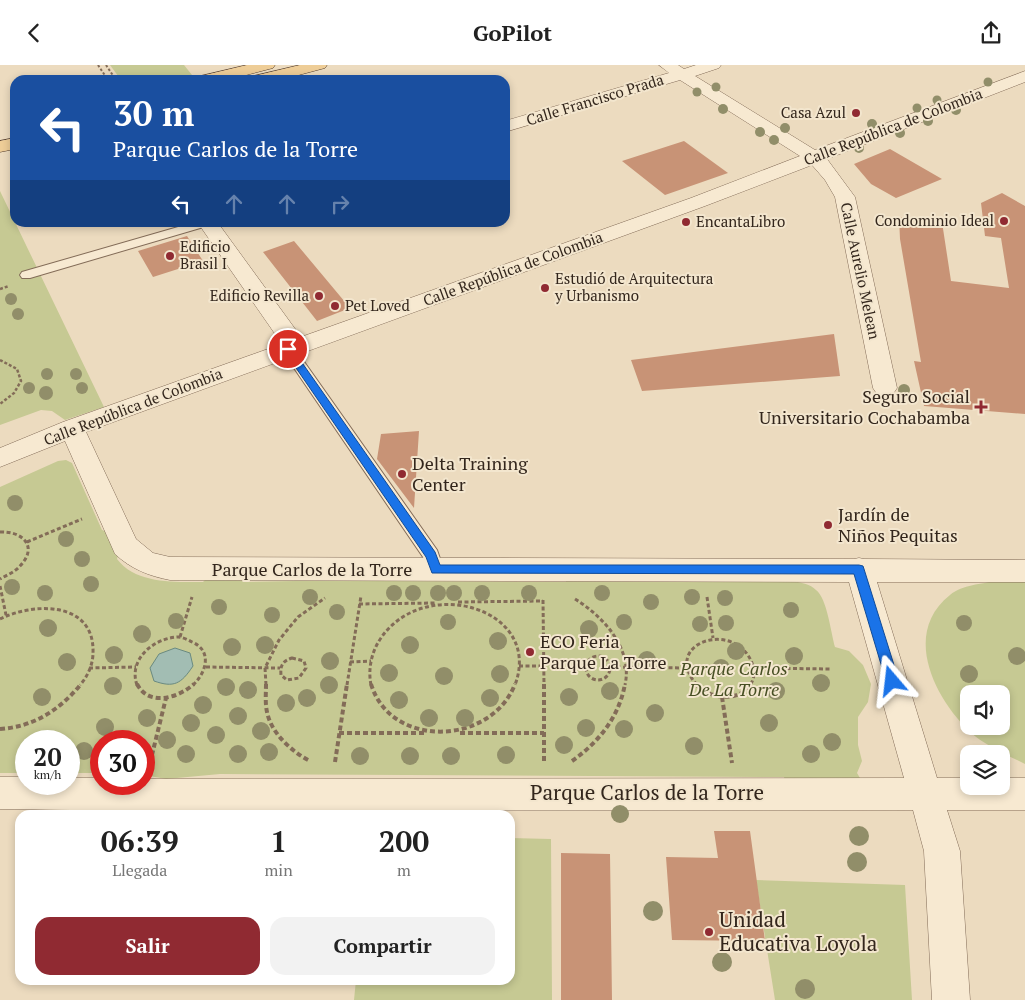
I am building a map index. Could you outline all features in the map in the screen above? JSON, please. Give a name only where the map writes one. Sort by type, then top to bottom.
[{"type":"main road","points":[[227,75],[267,65]]},
{"type":"main road","points":[[280,75],[319,65]]},
{"type":"street","name":"Calle Francisco Prada","points":[[510,125],[675,70],[713,65]]},
{"type":"street","name":"Calle Aurelio Melean","points":[[675,70],[815,158],[826,168],[845,197],[885,388]]},
{"type":"street","name":"Calle República de Colombia","points":[[0,458],[72,428],[698,202],[1025,76]]},
{"type":"street","points":[[211,227],[292,348]]},
{"type":"street","name":"Parque Carlos de la Torre","points":[[72,428],[125,546],[137,558],[154,567],[179,570],[859,569],[1025,571]]},
{"type":"street","points":[[859,569],[942,851],[951,1000]]},
{"type":"street","name":"Parque Carlos de la Torre","points":[[0,793],[320,795],[1025,793]]},
{"type":"lane","points":[[26,275],[189,227]]},
{"type":"lane","points":[[292,348],[431,555],[436,570]]},
{"type":"path","points":[[0,360],[12,363],[18,368],[21,380],[19,388],[13,396],[0,404]]},
{"type":"path","points":[[28,543],[90,516]]},
{"type":"path","points":[[0,532],[16,533],[24,537],[28,543],[25,559],[19,567],[0,579]]},
{"type":"path","points":[[0,586],[6,615]]},
{"type":"path","points":[[542,593],[544,767]]},
{"type":"path","points":[[180,637],[193,594]]},
{"type":"path","points":[[334,768],[361,594]]},
{"type":"path","points":[[707,594],[713,638]]},
{"type":"path","points":[[315,764],[298,755],[277,734],[267,713],[265,668],[279,639],[298,617],[328,597]]},
{"type":"path","points":[[570,762],[588,751],[606,731],[617,710],[625,686],[627,667],[612,634],[594,611],[574,598]]},
{"type":"path","points":[[359,604],[543,601]]},
{"type":"path","points":[[448,603],[469,606],[503,625],[514,639],[519,657],[519,676],[512,694],[500,711],[482,723],[461,732],[439,733],[416,730],[400,723],[387,713],[377,700],[371,685],[371,661],[378,641],[388,628],[401,618],[415,610],[448,603]]},
{"type":"path","points":[[0,619],[6,615],[29,609],[50,608],[69,612],[84,622],[92,636],[94,654],[90,668],[75,692],[56,710],[33,722],[0,729]]},
{"type":"path","points":[[180,637],[193,640],[205,651],[206,667],[202,676],[187,691],[166,698],[146,695],[139,689],[135,681],[136,667],[143,653],[152,645],[162,640],[180,637]]},
{"type":"path","points":[[713,638],[732,641],[747,653],[754,668],[754,678],[750,686],[742,693],[733,697],[712,695],[698,687],[689,676],[686,668],[686,659],[689,651],[696,644],[713,638]]},
{"type":"path","points":[[599,657],[607,660],[610,667],[609,674],[599,679],[587,675],[584,668],[588,660],[599,657]]},
{"type":"path","points":[[296,658],[304,661],[306,668],[300,678],[292,680],[284,678],[280,669],[284,661],[296,658]]},
{"type":"path","points":[[350,662],[371,661]]},
{"type":"path","points":[[519,666],[543,666]]},
{"type":"path","points":[[90,668],[136,667]]},
{"type":"path","points":[[206,667],[280,669]]},
{"type":"path","points":[[610,667],[686,668]]},
{"type":"path","points":[[754,668],[832,669]]},
{"type":"path","points":[[722,697],[733,769]]},
{"type":"path","points":[[155,743],[166,698]]},
{"type":"path","points":[[339,733],[544,733]]},
{"type":"green space","points":[[110,65],[184,65],[192,75],[117,75]]},
{"type":"green space","points":[[0,191],[10,212],[10,227],[17,227],[104,407],[65,420],[52,411],[41,410],[0,425]]},
{"type":"green space","name":"Parque Carlos De La Torre","points":[[66,460],[72,463],[102,530],[108,532],[119,552],[117,559],[134,573],[156,580],[203,582],[207,578],[239,576],[243,582],[294,581],[297,578],[383,575],[384,581],[566,582],[566,577],[794,581],[809,585],[820,594],[823,600],[835,647],[849,651],[863,665],[871,684],[868,702],[858,717],[858,745],[862,761],[857,773],[860,778],[785,784],[784,777],[220,774],[166,779],[155,777],[155,730],[90,730],[90,773],[80,773],[80,730],[15,730],[15,773],[0,773],[0,487],[58,461]]},
{"type":"green space","points":[[1025,568],[1025,764],[1010,756],[1010,745],[989,745],[974,735],[1010,735],[1010,685],[960,685],[960,721],[945,701],[928,665],[926,646],[928,627],[936,610],[955,591],[997,580]]},
{"type":"green space","points":[[515,838],[551,839],[552,1000],[354,1000],[356,985],[515,985]]},
{"type":"green space","points":[[756,880],[905,885],[912,1000],[775,1000]]},
{"type":"shaded area","points":[[175,648],[190,653],[193,666],[185,677],[177,683],[167,684],[154,681],[150,668],[159,654]]},
{"type":"building","points":[[684,141],[728,173],[665,195],[622,161]]},
{"type":"building","points":[[890,149],[942,179],[896,198],[871,184],[854,164]]},
{"type":"building","name":"Seguro Social Universitario Cochabamba","points":[[1002,193],[1025,206],[1025,414],[924,406],[914,361],[921,362],[900,239],[899,217],[942,222],[951,281],[1009,288],[1001,238],[985,236],[981,203]]},
{"type":"building","name":"Edificio Brasil I","points":[[187,236],[203,261],[153,277],[138,251]]},
{"type":"building","points":[[294,241],[350,308],[317,321],[263,252]]},
{"type":"building","points":[[834,334],[840,376],[642,391],[631,360]]},
{"type":"building","name":"Delta Training Center","points":[[419,431],[414,508],[377,459],[381,434]]},
{"type":"building","points":[[714,831],[750,831],[765,941],[672,940],[666,857],[718,858]]},
{"type":"building","points":[[561,853],[610,854],[612,1000],[561,1000]]},
{"type":"place","name":"Casa Azul","points":[[856,113]]},
{"type":"place","name":"Condominio Ideal","points":[[1004,221]]},
{"type":"place","name":"EncantaLibro","points":[[686,222]]},
{"type":"place","name":"Edificio Brasil I","points":[[170,256]]},
{"type":"place","name":"Estudió de Arquitectura y Urbanismo","points":[[545,288]]},
{"type":"place","name":"Edificio Revilla","points":[[319,296]]},
{"type":"place","name":"Pet Loved","points":[[335,306]]},
{"type":"place","name":"Seguro Social Universitario Cochabamba","points":[[981,407]]},
{"type":"place","name":"Delta Training Center","points":[[402,474]]},
{"type":"place","name":"Jardín de Niños Pequitas","points":[[828,525]]},
{"type":"place","name":"ECO Feria Parque La Torre","points":[[530,652]]},
{"type":"place","name":"Unidad Educativa Loyola","points":[[709,932]]},
{"type":"route","points":[[288,349],[431,555],[436,570],[859,569],[892,681]]}]
